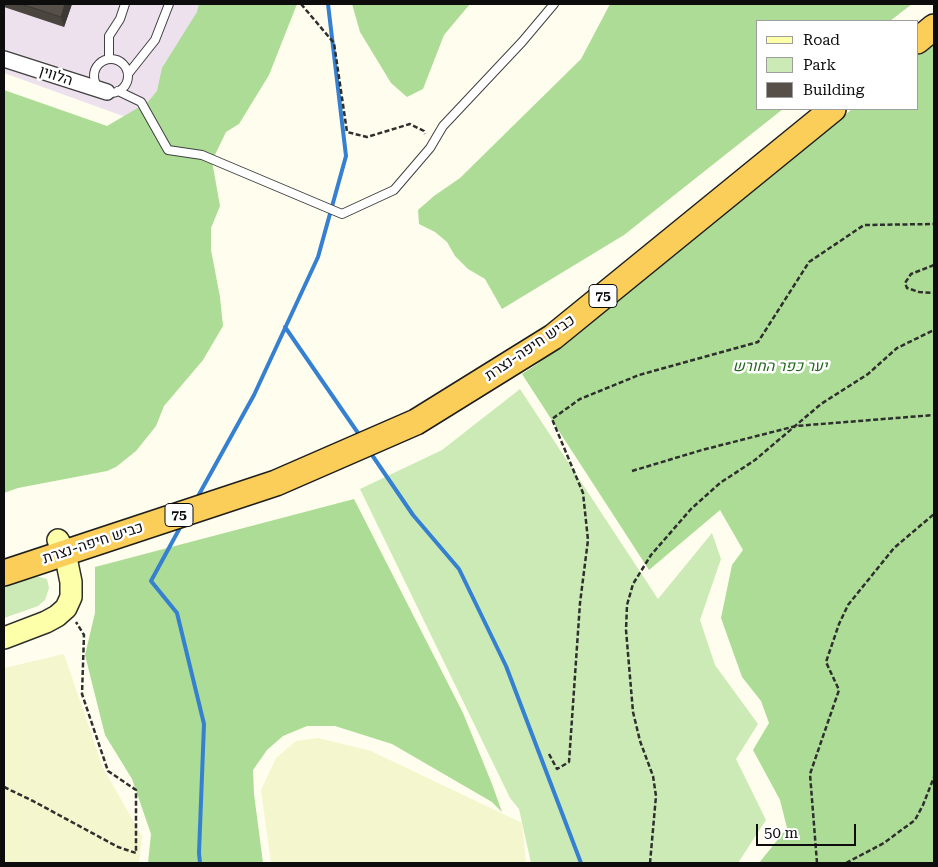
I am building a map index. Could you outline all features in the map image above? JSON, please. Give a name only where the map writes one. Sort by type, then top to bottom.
[{"type":"highway","points":[[918,40],[934,27]]},
{"type":"highway","name":"כביש חיפה-נצרת","points":[[4,558],[61,547],[276,483],[416,422],[553,337],[832,110]]},
{"type":"highway","name":"כביש חיפה-נצרת","points":[[4,573],[61,547]]},
{"type":"main road","points":[[4,638],[46,622],[66,608],[71,597],[71,582],[61,547]]},
{"type":"street","name":"הלווין","points":[[4,59],[113,92]]},
{"type":"lane","points":[[108,59],[110,36],[120,19],[125,4]]},
{"type":"lane","points":[[113,92],[126,84],[128,74],[155,40],[169,4]]},
{"type":"lane","points":[[128,74],[124,64],[120,61],[108,59],[99,65],[94,75],[98,86],[141,102],[168,150],[202,155],[342,214],[394,190],[430,148],[443,126],[522,42],[554,4]]},
{"type":"path","points":[[302,4],[334,44],[346,132],[367,137],[410,124],[424,131],[430,148]]},
{"type":"path","points":[[548,754],[557,769],[569,762],[580,603],[588,540],[583,493],[552,420],[580,399],[639,375],[758,342],[810,262],[864,225],[934,224]]},
{"type":"path","points":[[934,266],[911,274],[905,283],[907,288],[919,292],[934,293]]},
{"type":"path","points":[[650,863],[656,796],[653,776],[640,741],[633,712],[626,630],[627,605],[633,584],[651,556],[691,509],[720,483],[755,460],[821,404],[868,374],[897,348],[934,330]]},
{"type":"path","points":[[632,471],[702,450],[796,426],[934,415]]},
{"type":"path","points":[[817,863],[810,774],[839,690],[826,662],[839,624],[848,605],[894,548],[934,514]]},
{"type":"path","points":[[4,787],[118,847],[136,853],[136,790],[108,772],[82,694],[84,635],[66,608]]},
{"type":"path","points":[[846,863],[884,843],[915,820],[924,806],[934,777]]},
{"type":"shaded area","points":[[4,4],[212,4],[156,128],[4,73]]},
{"type":"green space","points":[[199,4],[297,4],[269,75],[239,124],[226,132],[212,161],[220,206],[211,228],[211,250],[220,297],[223,326],[203,360],[164,406],[156,426],[136,451],[116,467],[107,471],[18,488],[4,493],[4,90],[107,126],[148,102],[157,91],[162,68],[197,12]]},
{"type":"green space","points":[[352,4],[470,4],[444,35],[423,89],[407,97],[391,83],[360,32]]},
{"type":"green space","points":[[610,4],[912,4],[891,20],[756,20],[756,110],[782,110],[624,235],[502,309],[485,279],[468,269],[455,256],[447,242],[435,232],[419,224],[418,210],[460,178],[581,59]]},
{"type":"green space","name":"יער כפר החורש","points":[[934,42],[934,863],[759,863],[787,828],[780,800],[753,750],[769,723],[761,701],[742,677],[721,618],[732,565],[743,550],[720,510],[649,570],[522,374],[537,364],[851,110],[918,110],[918,55]]},
{"type":"green space","points":[[520,389],[658,599],[712,533],[721,559],[700,620],[715,665],[758,724],[736,759],[766,820],[738,863],[531,863],[519,809],[510,798],[360,489],[442,450]]},
{"type":"green space","points":[[354,499],[463,713],[502,812],[492,802],[392,744],[335,726],[307,726],[283,736],[267,750],[253,770],[254,794],[263,863],[148,863],[151,834],[132,779],[105,735],[85,655],[95,613],[95,567]]},
{"type":"green space","points":[[36,576],[47,579],[49,588],[45,600],[38,606],[4,618],[4,587]]},
{"type":"green space","points":[[64,654],[103,768],[142,836],[139,863],[4,863],[4,668]]},
{"type":"green space","points":[[318,738],[371,751],[522,823],[526,863],[271,863],[261,790],[276,758],[296,741]]},
{"type":"building","points":[[21,4],[65,4],[61,17]]},
{"type":"waterway","points":[[197,498],[254,395],[318,257],[346,156],[328,4]]},
{"type":"waterway","points":[[285,327],[358,433]]},
{"type":"waterway","points":[[372,455],[413,515],[459,569],[506,666],[581,863]]},
{"type":"waterway","points":[[182,524],[151,581],[177,613],[204,724],[200,863]]}]
